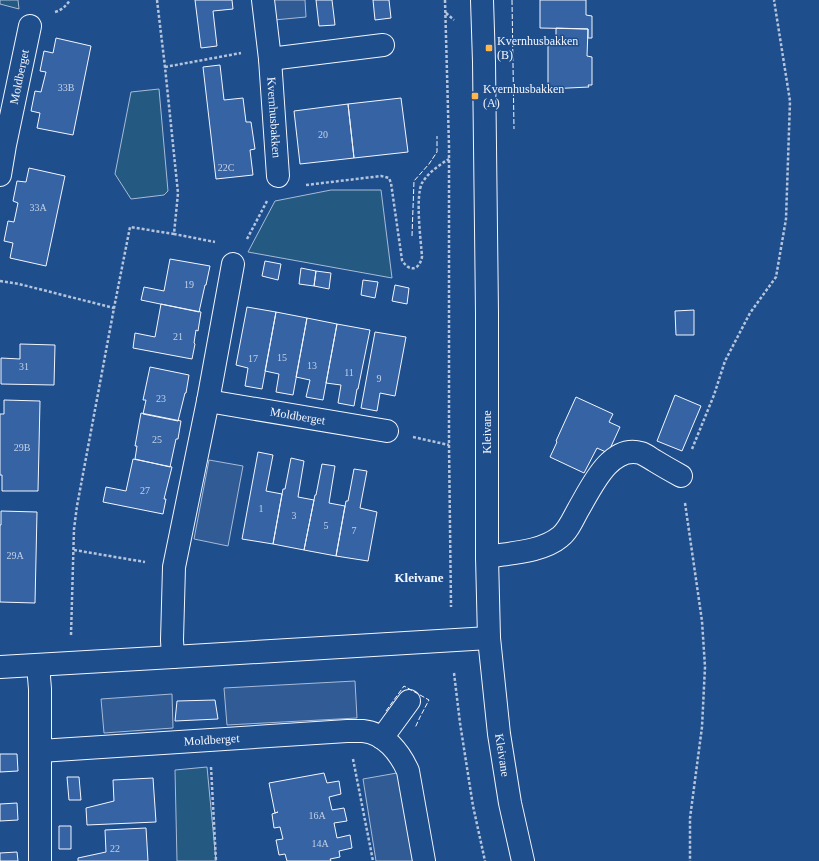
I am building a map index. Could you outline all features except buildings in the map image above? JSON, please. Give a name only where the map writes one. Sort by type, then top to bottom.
[{"type":"street","name":"Kvernhusbakken","points":[[263,0],[270,53],[278,176]]},
{"type":"street","name":"Kleivane","points":[[482,0],[487,313],[487,557],[489,638],[499,734],[510,803],[523,861]]},
{"type":"street","name":"Moldberget","points":[[0,175],[2,145],[30,26]]},
{"type":"street","name":"Kvernhusbakken","points":[[270,53],[383,45]]},
{"type":"street","points":[[173,657],[174,567],[208,401],[233,264]]},
{"type":"street","name":"Moldberget","points":[[208,401],[387,431]]},
{"type":"street","points":[[487,557],[537,548],[551,543],[561,536],[569,527],[594,482],[613,459],[623,454],[633,452],[643,454],[681,476]]},
{"type":"street","points":[[0,666],[489,638]]},
{"type":"street","points":[[38,665],[40,689],[40,861]]},
{"type":"street","points":[[382,738],[409,701]]},
{"type":"street","name":"Moldberget","points":[[40,751],[364,731],[382,738],[390,744],[404,762],[408,772],[424,861]]},
{"type":"path","points":[[445,0],[449,146],[449,445],[451,607]]},
{"type":"path","points":[[690,861],[690,818],[702,727],[705,667],[702,621],[681,476],[714,395],[725,361],[750,313],[776,277],[786,219],[790,101],[774,0]]},
{"type":"path","points":[[165,68],[270,53]]},
{"type":"path","points":[[71,636],[73,550],[77,506],[130,227],[174,234]]},
{"type":"path","points":[[0,281],[20,284],[114,308]]},
{"type":"path","points":[[387,431],[449,445]]},
{"type":"path","points":[[73,550],[174,567]]},
{"type":"path","points":[[454,673],[473,806],[485,861]]},
{"type":"path","points":[[347,731],[373,861]]},
{"type":"path","points":[[210,741],[216,861]]},
{"type":"shaded area","points":[[0,0],[18,0],[19,9],[0,4]]},
{"type":"shaded area","points":[[272,0],[305,0],[306,17],[274,20]]},
{"type":"shaded area","points":[[159,89],[168,191],[164,195],[131,199],[115,174],[131,92]]},
{"type":"shaded area","points":[[331,190],[381,190],[392,278],[248,252],[275,201]]},
{"type":"shaded area","points":[[209,460],[243,466],[228,546],[194,539]]},
{"type":"shaded area","points":[[355,681],[357,718],[227,725],[224,688]]},
{"type":"shaded area","points":[[172,694],[173,728],[104,733],[101,699]]},
{"type":"shaded area","points":[[207,767],[216,861],[177,861],[175,770]]},
{"type":"shaded area","points":[[397,773],[419,861],[376,861],[363,779]]},
{"type":"fence","points":[[512,0],[514,129]]},
{"type":"fence","points":[[412,236],[414,181],[437,152],[437,136]]},
{"type":"fence","points":[[386,711],[404,686],[429,700],[415,728]]},
{"type":"place","name":"Kvernhusbakken (B)","points":[[489,48]]},
{"type":"place","name":"Kvernhusbakken (A)","points":[[475,96]]},
{"type":"district","name":"Kleivane","points":[[419,577]]}]
